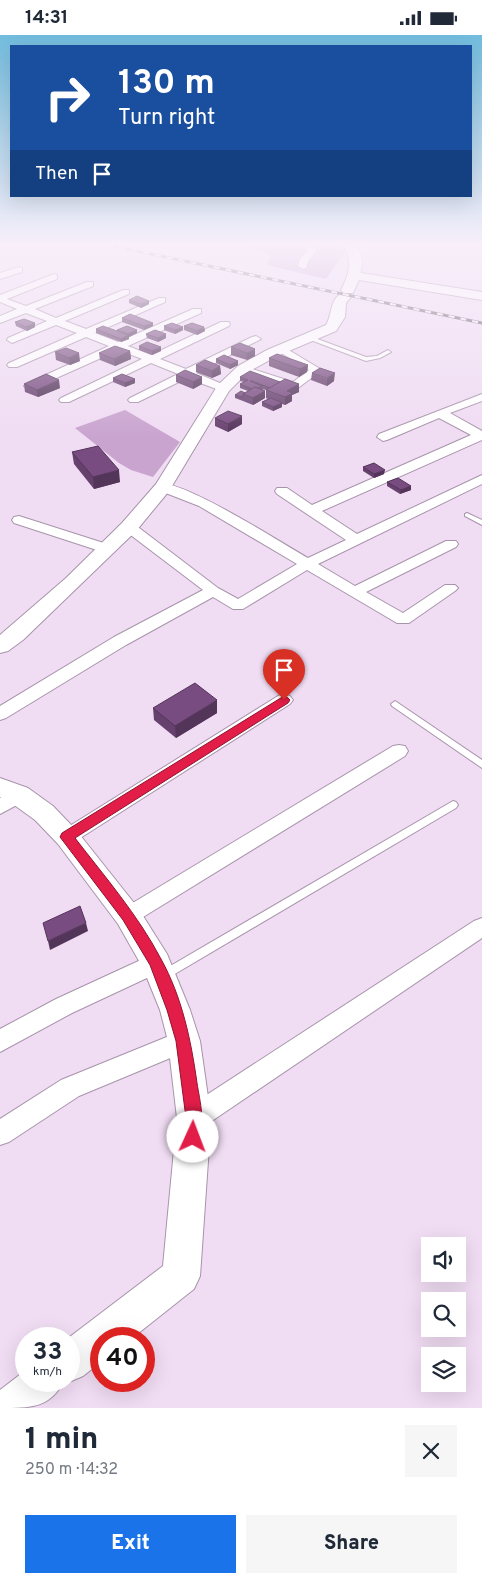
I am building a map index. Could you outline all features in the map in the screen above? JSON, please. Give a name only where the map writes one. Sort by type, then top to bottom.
[{"type":"street","points":[[0,320],[25,309]]},
{"type":"street","points":[[25,309],[224,387]]},
{"type":"street","points":[[12,340],[86,309]]},
{"type":"street","points":[[13,365],[142,309]]},
{"type":"street","points":[[0,646],[15,635],[108,549],[129,527],[163,487],[224,387],[244,369],[282,349],[331,328],[336,323],[338,309]]},
{"type":"street","points":[[30,386],[197,311]]},
{"type":"street","points":[[66,400],[225,324]]},
{"type":"street","points":[[134,399],[256,339]]},
{"type":"street","points":[[244,369],[294,385],[316,370],[282,349]]},
{"type":"street","points":[[383,437],[482,397]]},
{"type":"street","points":[[440,413],[481,435]]},
{"type":"street","points":[[313,510],[481,435]]},
{"type":"street","points":[[129,527],[213,591],[238,605],[307,564],[482,479]]},
{"type":"street","points":[[163,487],[204,503],[403,620],[450,587]]},
{"type":"street","points":[[282,491],[313,510],[356,541]]},
{"type":"street","points":[[19,520],[108,549]]},
{"type":"street","points":[[355,592],[451,544]]},
{"type":"street","points":[[0,714],[120,641],[213,591]]},
{"type":"street","points":[[67,837],[284,700]]},
{"type":"street","points":[[128,916],[399,751]]},
{"type":"street","points":[[6,796],[44,813],[67,837],[128,916],[159,970],[184,1041],[194,1118],[181,1276],[80,1354]]},
{"type":"street","points":[[194,1118],[482,927]]},
{"type":"street","points":[[0,1041],[64,1006],[159,970]]},
{"type":"street","points":[[0,1133],[70,1088],[184,1041]]},
{"type":"street","points":[[9,1408],[30,1392]]},
{"type":"lane","points":[[310,338],[366,359],[378,357],[388,352]]},
{"type":"lane","points":[[467,515],[482,523]]},
{"type":"lane","points":[[395,704],[482,765]]},
{"type":"lane","points":[[159,970],[453,805]]},
{"type":"shaded area","points":[[125,410],[180,442],[153,477],[131,470],[119,463],[75,428]]},
{"type":"building","points":[[130,314],[153,323],[144,326],[122,318]]},
{"type":"building","points":[[24,319],[35,323],[26,327],[15,322]]},
{"type":"building","points":[[172,323],[183,327],[175,330],[164,326]]},
{"type":"building","points":[[192,323],[204,327],[197,331],[184,326]]},
{"type":"building","points":[[103,326],[128,335],[121,339],[96,329]]},
{"type":"building","points":[[127,326],[137,330],[128,334],[117,330]]},
{"type":"building","points":[[155,330],[166,334],[158,338],[146,334]]},
{"type":"building","points":[[147,342],[161,347],[152,351],[139,346]]},
{"type":"building","points":[[240,343],[255,349],[247,353],[231,347]]},
{"type":"building","points":[[115,346],[130,351],[114,359],[99,353]]},
{"type":"building","points":[[66,348],[79,353],[69,358],[55,352]]},
{"type":"building","points":[[277,354],[308,365],[300,369],[269,358]]},
{"type":"building","points":[[224,355],[238,361],[230,365],[216,359]]},
{"type":"building","points":[[205,360],[220,366],[212,371],[196,365]]},
{"type":"building","points":[[320,368],[335,373],[327,378],[312,373]]},
{"type":"building","points":[[185,370],[202,377],[193,382],[176,375]]},
{"type":"building","points":[[250,371],[280,382],[270,388],[250,381],[262,386],[252,389],[240,384],[248,380],[240,377]]},
{"type":"building","points":[[46,374],[59,380],[37,390],[24,384]]},
{"type":"building","points":[[122,374],[135,379],[125,383],[113,378]]},
{"type":"building","points":[[285,379],[299,384],[287,391],[293,393],[285,397],[266,390]]},
{"type":"building","points":[[255,387],[265,391],[253,398],[243,394]]},
{"type":"building","points":[[241,391],[245,393],[243,397],[235,395]]},
{"type":"building","points":[[271,398],[282,403],[273,407],[262,402]]},
{"type":"building","points":[[228,411],[242,416],[228,424],[215,418]]},
{"type":"building","points":[[98,446],[119,470],[93,477],[72,452]]},
{"type":"building","points":[[374,463],[385,470],[374,474],[363,467]]},
{"type":"building","points":[[398,478],[411,486],[401,490],[387,482]]},
{"type":"building","points":[[195,683],[217,700],[175,726],[153,708]]},
{"type":"building","points":[[80,906],[86,923],[48,941],[43,923]]},
{"type":"railway","points":[[415,309],[482,323]]},
{"type":"route","points":[[193,1137],[194,1118],[184,1041],[175,1010],[156,963],[128,916],[67,837],[284,700]]}]
